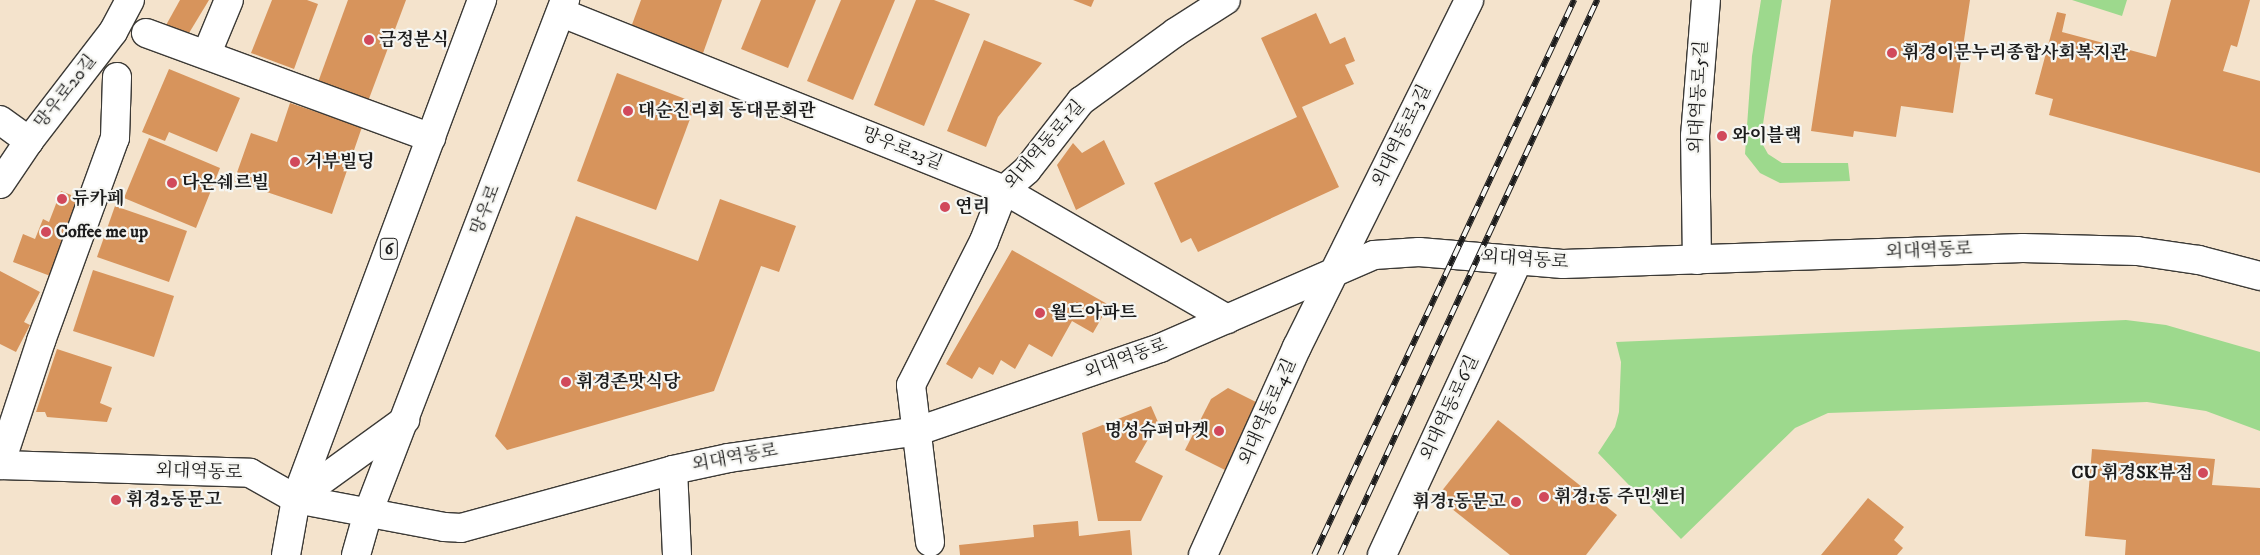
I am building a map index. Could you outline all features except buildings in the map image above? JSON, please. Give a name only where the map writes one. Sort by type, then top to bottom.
[{"type":"street","name":"망우로20길","points":[[0,184],[28,141],[113,32],[130,0]]},
{"type":"street","points":[[207,53],[229,0]]},
{"type":"street","name":"6","points":[[286,555],[296,499],[482,0]]},
{"type":"street","name":"외대역동로1길","points":[[930,542],[918,431],[911,386],[984,241],[1004,190],[1027,170],[1081,102],[1176,32],[1226,0]]},
{"type":"street","name":"외대역동로3길","points":[[1336,272],[1469,0]]},
{"type":"street","name":"외대역동로5길","points":[[1697,260],[1697,87],[1706,0]]},
{"type":"street","name":"망우로23길","points":[[564,6],[1004,190],[1227,319]]},
{"type":"street","name":"망우로","points":[[356,555],[368,513],[564,6]]},
{"type":"street","points":[[146,33],[207,53],[430,138]]},
{"type":"street","name":"외대역동로","points":[[117,77],[115,138],[41,341],[0,465],[250,473],[296,499],[461,528],[673,470],[729,458],[918,431],[1160,348],[1374,255],[1419,252],[1564,264],[2023,248],[2137,251],[2199,260],[2260,276]]},
{"type":"street","points":[[0,120],[28,141]]},
{"type":"street","name":"외대역동로6길","points":[[1382,555],[1518,261]]},
{"type":"street","name":"외대역동로4길","points":[[1203,555],[1297,347],[1336,272]]},
{"type":"street","points":[[296,499],[405,420]]},
{"type":"street","points":[[673,470],[677,555]]},
{"type":"green space","points":[[1761,0],[1782,0],[1761,137],[1763,145],[1768,154],[1782,163],[1848,163],[1850,181],[1780,183],[1760,173],[1745,154],[1752,56]]},
{"type":"green space","points":[[2072,0],[2127,0],[2122,16]]},
{"type":"green space","points":[[2126,320],[2166,325],[2260,352],[2260,431],[2206,411],[2147,402],[1828,413],[1795,428],[1681,539],[1598,453],[1615,427],[1619,412],[1621,362],[1616,342]]},
{"type":"railway","points":[[1314,555],[1574,0]]},
{"type":"railway","points":[[1340,555],[1597,0]]},
{"type":"place","name":"금정분식","points":[[369,40]]},
{"type":"place","name":"휘경이문누리종합사회복지관","points":[[1892,53]]},
{"type":"place","name":"대순진리회 동대문회관","points":[[628,111]]},
{"type":"place","name":"와이블랙","points":[[1722,136]]},
{"type":"place","name":"거부빌딩","points":[[295,162]]},
{"type":"place","name":"다온쉐르빌","points":[[172,183]]},
{"type":"place","name":"듀카페","points":[[62,199]]},
{"type":"place","name":"연리","points":[[945,207]]},
{"type":"place","name":"Coffee me up","points":[[46,232]]},
{"type":"place","name":"월드아파트","points":[[1040,313]]},
{"type":"place","name":"휘경존맛식당","points":[[566,382]]},
{"type":"place","name":"명성슈퍼마켓","points":[[1219,431]]},
{"type":"place","name":"CU 휘경SK뷰점","points":[[2203,473]]},
{"type":"place","name":"휘경1동 주민센터","points":[[1544,497]]},
{"type":"place","name":"휘경2동문고","points":[[116,500]]},
{"type":"place","name":"휘경1동문고","points":[[1516,502]]}]
